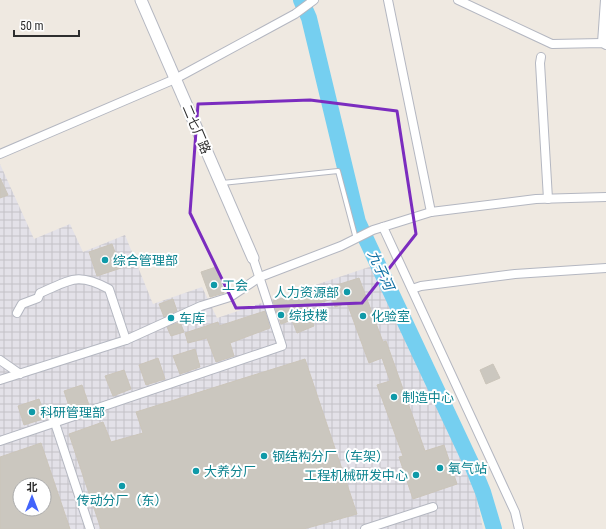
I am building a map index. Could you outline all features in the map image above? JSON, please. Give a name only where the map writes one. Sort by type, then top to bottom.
[{"type":"street","name":"二七厂路","points":[[141,0],[252,258]]},
{"type":"street","points":[[388,0],[431,212]]},
{"type":"street","points":[[458,0],[552,44],[604,44],[605,0]]},
{"type":"street","points":[[0,154],[175,80],[295,14],[311,2]]},
{"type":"street","points":[[541,57],[540,63],[548,199]]},
{"type":"street","points":[[0,380],[126,340],[201,306],[230,297],[260,277],[356,240],[373,230],[431,212],[548,199],[606,197]]},
{"type":"street","points":[[383,227],[515,512],[519,529]]},
{"type":"street","points":[[0,441],[282,346],[260,277],[252,258]]},
{"type":"street","points":[[412,289],[421,286],[515,274],[606,268]]},
{"type":"street","points":[[17,313],[22,304],[38,298],[40,293],[78,278],[94,281],[109,289],[126,340]]},
{"type":"street","points":[[0,360],[20,374]]},
{"type":"street","points":[[55,423],[90,529]]},
{"type":"street","points":[[365,529],[432,507]]},
{"type":"lane","points":[[220,184],[338,171],[356,240]]},
{"type":"highlighted area","points":[[310,100],[397,111],[416,234],[362,303],[236,308],[190,213],[198,104]]},
{"type":"shaded area","points":[[0,164],[34,239],[70,224],[83,252],[125,235],[153,304],[202,287],[217,318],[375,265],[476,494],[483,529],[0,529]]},
{"type":"building","points":[[0,178],[8,195],[0,198]]},
{"type":"building","name":"综合管理部","points":[[112,244],[121,268],[97,276],[89,252]]},
{"type":"building","name":"工会","points":[[216,267],[224,293],[210,297],[201,272]]},
{"type":"building","points":[[359,278],[383,342],[386,341],[425,451],[444,445],[457,484],[413,499],[399,457],[403,456],[377,385],[390,381],[382,358],[369,363],[347,303],[335,307],[332,299],[307,307],[314,326],[297,333],[292,320],[281,324],[273,301],[301,292],[302,296]]},
{"type":"building","points":[[173,299],[177,311],[164,317],[159,304]]},
{"type":"building","points":[[265,311],[270,328],[230,343],[234,356],[216,362],[207,338],[188,343],[185,333],[218,322],[219,326]]},
{"type":"building","points":[[180,322],[184,332],[171,336],[167,327]]},
{"type":"building","points":[[195,349],[200,367],[180,374],[173,356]]},
{"type":"building","points":[[158,358],[165,379],[146,385],[139,365]]},
{"type":"building","points":[[305,359],[357,514],[304,529],[101,529],[69,434],[103,422],[111,442],[143,433],[136,412]]},
{"type":"building","points":[[493,364],[500,378],[486,384],[480,370]]},
{"type":"building","points":[[124,370],[131,389],[113,396],[105,376]]},
{"type":"building","points":[[82,385],[89,405],[70,409],[64,391]]},
{"type":"building","name":"科研管理部","points":[[39,399],[46,418],[24,425],[18,406]]},
{"type":"building","points":[[41,443],[70,529],[0,529],[0,457]]},
{"type":"waterway","name":"九子河","points":[[301,0],[309,18],[358,222],[472,465],[483,492],[494,529]]},
{"type":"place","name":"综合管理部","points":[[105,260]]},
{"type":"place","name":"工会","points":[[214,285]]},
{"type":"place","name":"人力资源部","points":[[347,292]]},
{"type":"place","name":"综技楼","points":[[281,315]]},
{"type":"place","name":"化验室","points":[[363,316]]},
{"type":"place","name":"车库","points":[[171,318]]},
{"type":"place","name":"制造中心","points":[[394,397]]},
{"type":"place","name":"科研管理部","points":[[32,412]]},
{"type":"place","name":"钢结构分厂（车架）","points":[[264,456]]},
{"type":"place","name":"氧气站","points":[[440,468]]},
{"type":"place","name":"大养分厂","points":[[196,471]]},
{"type":"place","name":"工程机械研发中心","points":[[416,475]]},
{"type":"place","name":"传动分厂（东）","points":[[122,486]]}]
